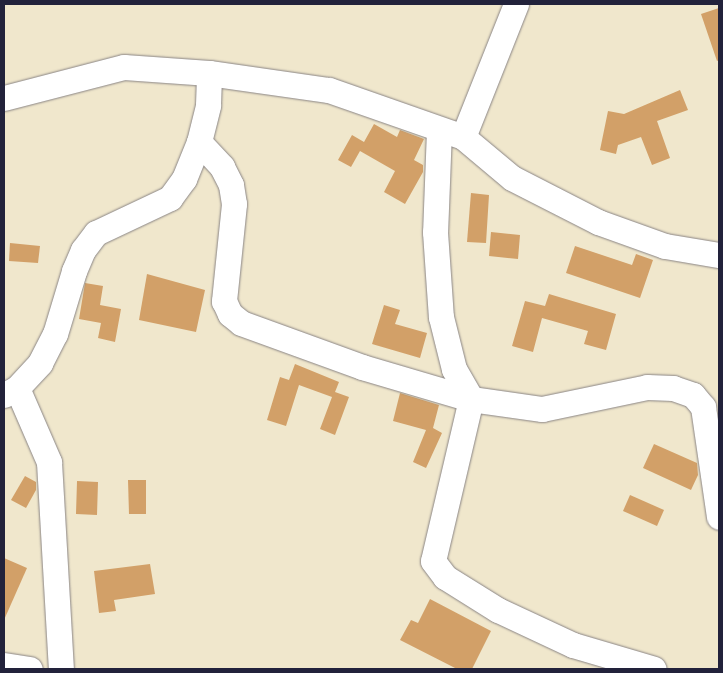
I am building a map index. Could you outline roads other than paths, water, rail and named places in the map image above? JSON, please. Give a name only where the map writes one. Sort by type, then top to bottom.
[{"type":"street","points":[[463,137],[516,4]]},
{"type":"street","points":[[4,98],[124,67],[209,73],[329,90],[463,137],[512,178],[598,222],[665,246],[719,255]]},
{"type":"street","points":[[62,669],[49,462],[10,391],[40,363],[55,334],[83,250],[96,233],[170,198],[184,179],[199,142],[208,105],[209,73]]},
{"type":"street","points":[[439,130],[435,232],[441,317],[454,369],[471,399],[433,560],[445,577],[498,610],[573,645],[654,669]]},
{"type":"street","points":[[199,142],[222,167],[231,186],[234,204],[224,301],[230,314],[241,323],[362,367],[471,399],[542,409],[647,387],[673,388],[693,395],[703,407],[719,517]]},
{"type":"street","points":[[4,665],[30,669]]}]
